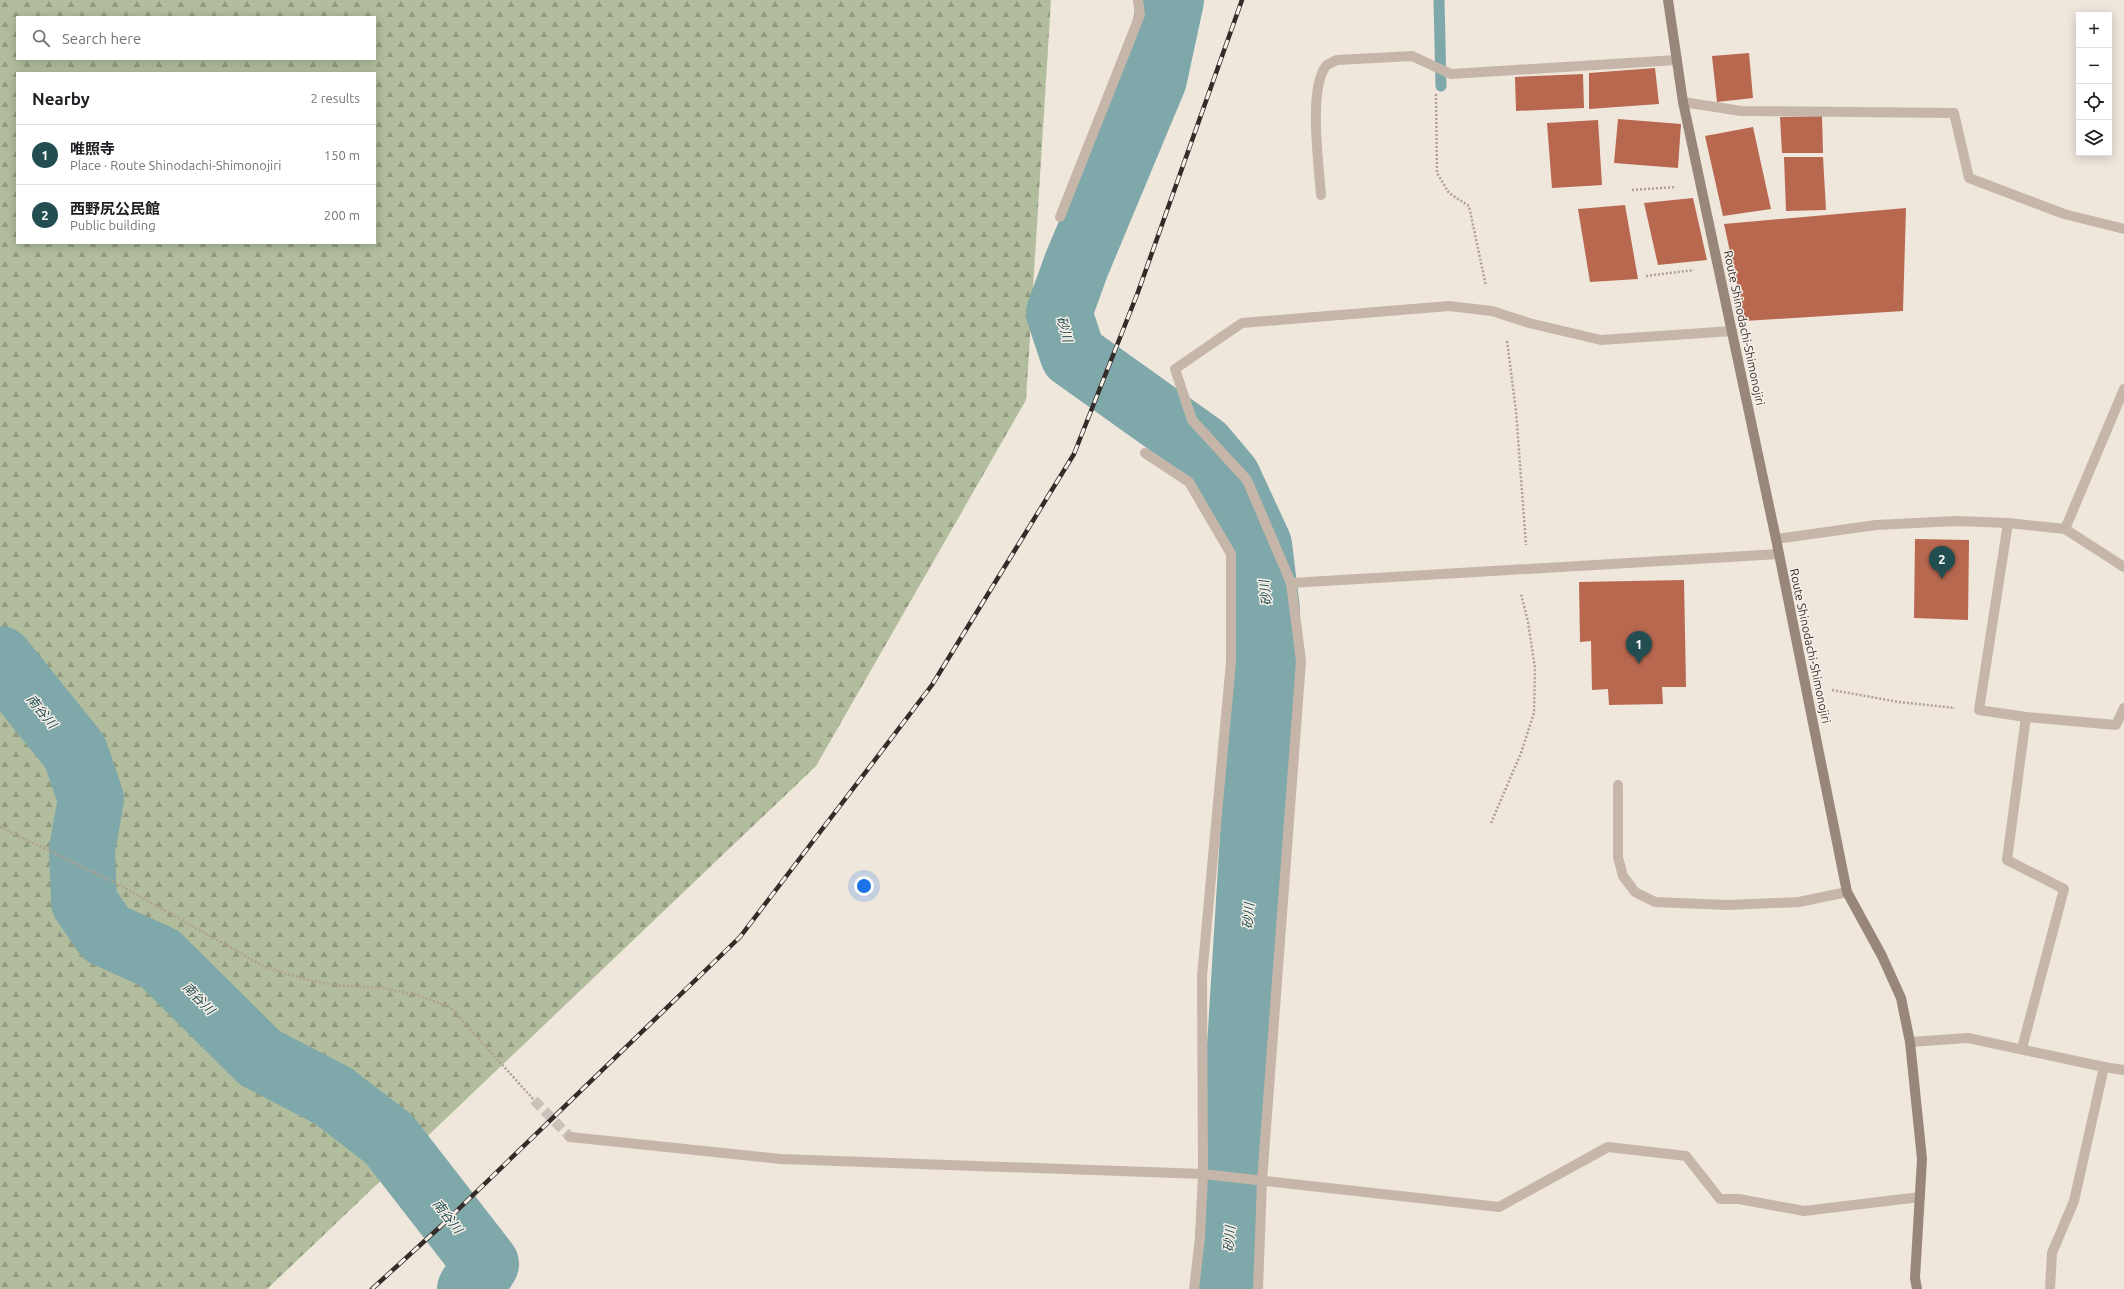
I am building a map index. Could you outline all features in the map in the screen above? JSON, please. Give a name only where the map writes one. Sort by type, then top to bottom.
[{"type":"main road","name":"Route Shinodachi-Shimonojiri","points":[[1668,0],[1683,102],[1776,539],[1847,892],[1882,956],[1901,998],[1910,1042],[1922,1159],[1915,1278],[1918,1289]]},
{"type":"main road","points":[[1909,1289],[1915,1278]]},
{"type":"street","points":[[1060,216],[1140,14],[1138,0]]},
{"type":"street","points":[[1321,195],[1316,110],[1321,78],[1328,65],[1337,60],[1412,56],[1451,74],[1677,60]]},
{"type":"street","points":[[1683,102],[1741,111],[1954,113],[1969,178],[2064,214],[2124,229]]},
{"type":"street","points":[[1258,1289],[1262,1181],[1301,661],[1291,583],[1247,480],[1192,420],[1175,369],[1242,323],[1449,306],[1492,311],[1602,340],[1732,331]]},
{"type":"street","points":[[2065,529],[2124,389]]},
{"type":"street","points":[[1145,453],[1189,482],[1231,554],[1231,662],[1202,976],[1203,1174],[1200,1238],[1194,1289]]},
{"type":"street","points":[[1776,539],[1876,525],[1956,521],[2008,523],[2065,529],[2124,567]]},
{"type":"street","points":[[2008,523],[1979,710],[2026,717],[2116,725],[2124,708]]},
{"type":"street","points":[[1291,583],[1778,554]]},
{"type":"street","points":[[2022,1048],[2064,889],[2007,860],[2026,717]]},
{"type":"street","points":[[1618,785],[1618,857],[1623,876],[1635,892],[1654,902],[1728,905],[1799,902],[1847,892]]},
{"type":"street","points":[[1910,1042],[1968,1038],[2124,1070]]},
{"type":"street","points":[[2050,1289],[2052,1253],[2074,1201],[2104,1067]]},
{"type":"street","points":[[570,1137],[781,1159],[1203,1174],[1499,1207],[1608,1147],[1686,1156],[1720,1199],[1739,1199],[1804,1211],[1920,1197]]},
{"type":"path","points":[[1436,67],[1437,173],[1449,193],[1469,206],[1492,311]]},
{"type":"path","points":[[1632,190],[1700,185]]},
{"type":"path","points":[[1646,276],[1718,267]]},
{"type":"path","points":[[1504,315],[1516,411],[1528,569]]},
{"type":"path","points":[[1491,823],[1521,753],[1534,713],[1536,668],[1528,622],[1515,570]]},
{"type":"path","points":[[1806,686],[1899,702],[1979,710]]},
{"type":"path","points":[[0,827],[118,884],[265,967],[304,979],[334,985],[383,988],[417,995],[450,1006],[534,1100]]},
{"type":"green space","points":[[0,0],[1051,0],[1026,400],[816,766],[267,1289],[0,1289]]},
{"type":"building","points":[[1749,53],[1753,98],[1717,102],[1712,56]]},
{"type":"building","points":[[1655,68],[1659,104],[1589,109],[1589,73]]},
{"type":"building","points":[[1583,74],[1584,108],[1516,111],[1515,77]]},
{"type":"building","points":[[1822,116],[1823,153],[1782,153],[1780,117]]},
{"type":"building","points":[[1618,119],[1681,124],[1678,168],[1614,163]]},
{"type":"building","points":[[1598,120],[1602,185],[1552,188],[1547,123]]},
{"type":"building","points":[[1753,127],[1771,209],[1723,216],[1705,136]]},
{"type":"building","points":[[1784,157],[1823,157],[1826,210],[1786,211]]},
{"type":"building","points":[[1693,198],[1707,260],[1658,265],[1644,203]]},
{"type":"building","points":[[1625,205],[1638,279],[1590,282],[1578,209]]},
{"type":"building","points":[[1906,208],[1903,311],[1745,321],[1724,224]]},
{"type":"building","points":[[1915,539],[1969,540],[1968,620],[1914,618]]},
{"type":"building","points":[[1684,580],[1686,687],[1662,687],[1663,704],[1609,705],[1608,689],[1592,690],[1591,641],[1580,642],[1579,582]]},
{"type":"waterway","name":"砂川","points":[[1171,0],[1154,79],[1076,266],[1059,313],[1073,355],[1202,447],[1228,478],[1259,545],[1267,610],[1225,1289]]},
{"type":"waterway","points":[[1439,0],[1441,86]]},
{"type":"waterway","name":"南谷川","points":[[0,659],[75,752],[91,799],[82,850],[84,902],[106,934],[159,958],[260,1058],[333,1096],[389,1139],[486,1264],[470,1289]]},
{"type":"tunnel","points":[[534,1100],[570,1137]]},
{"type":"railway","points":[[372,1289],[441,1226],[740,937],[932,685],[1074,454],[1138,292],[1242,0]]},
{"type":"place","name":"西野尻公民館","points":[[1942,579]]},
{"type":"place","name":"唯照寺","points":[[1639,664]]}]
